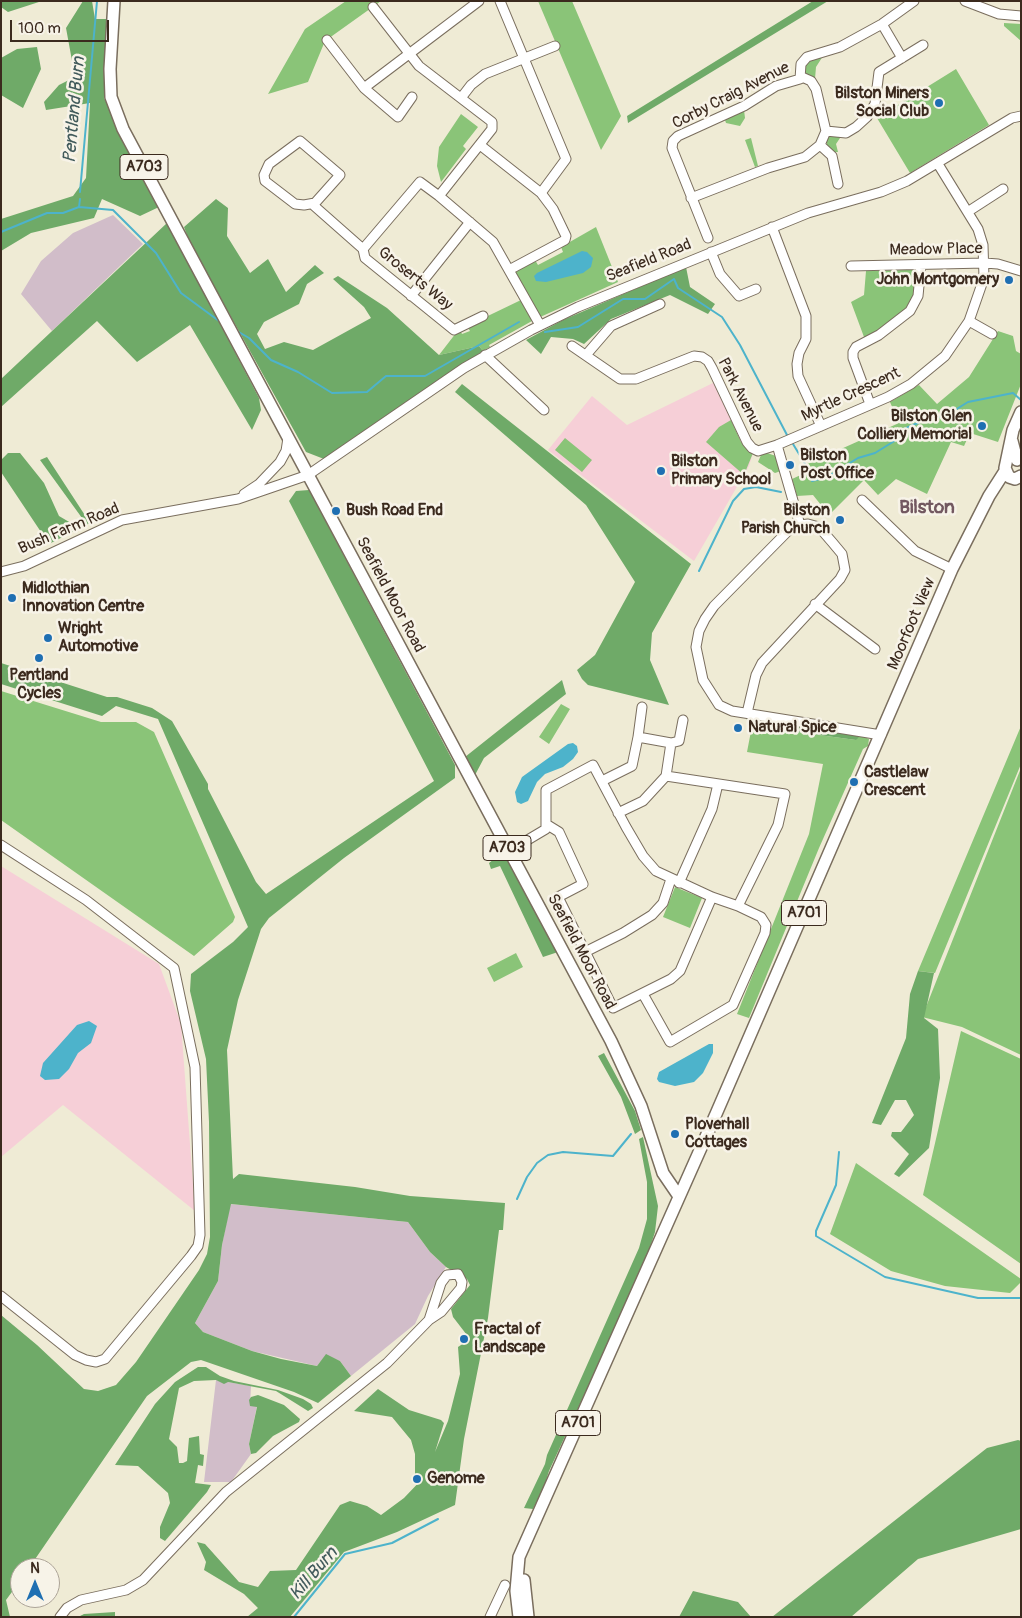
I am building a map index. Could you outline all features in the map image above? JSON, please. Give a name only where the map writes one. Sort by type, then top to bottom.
[{"type":"main road","name":"Seafield Moor Road","points":[[114,1],[110,69],[111,97],[123,129],[610,1041],[640,1106],[663,1173],[678,1195]]},
{"type":"main road","points":[[1011,473],[1012,440],[1021,412]]},
{"type":"main road","points":[[1012,440],[1019,460]]},
{"type":"main road","name":"Moorfoot View","points":[[678,1195],[865,774],[952,569],[994,489],[1011,473],[1013,459],[1019,460]]},
{"type":"main road","name":"A701","points":[[520,1617],[516,1591],[519,1557],[678,1195]]},
{"type":"main road","name":"A701","points":[[528,1536],[524,1564],[524,1591],[528,1617]]},
{"type":"street","points":[[364,88],[479,1]]},
{"type":"street","points":[[500,1],[566,159],[540,193]]},
{"type":"street","name":"Corby Craig Avenue","points":[[802,77],[801,64],[806,57],[834,50],[882,24],[914,1]]},
{"type":"street","points":[[965,1],[1000,14],[1021,16]]},
{"type":"street","points":[[374,7],[419,66],[462,98],[493,125],[480,145],[439,196]]},
{"type":"street","points":[[882,24],[902,58]]},
{"type":"street","points":[[327,40],[364,88],[398,117],[412,96]]},
{"type":"street","points":[[691,198],[768,168],[805,157],[820,145],[826,131],[851,132],[867,117],[878,94],[879,72],[923,45]]},
{"type":"street","points":[[462,98],[472,85],[485,74],[555,46]]},
{"type":"street","name":"Corby Craig Avenue","points":[[708,238],[672,148],[673,141],[678,136],[744,106],[776,86],[802,77],[810,81],[816,89],[826,131]]},
{"type":"street","name":"Seafield Road","points":[[308,475],[437,385],[485,355],[540,325],[578,307],[772,227],[836,204],[882,192],[938,164],[1012,118],[1021,116]]},
{"type":"street","points":[[300,141],[340,175],[312,204],[295,204],[264,178],[264,172],[269,164],[300,141]]},
{"type":"street","points":[[480,145],[540,193],[553,209],[567,238],[509,270]]},
{"type":"street","points":[[820,145],[832,156],[838,184]]},
{"type":"street","name":"Myrtle Crescent","points":[[758,451],[778,445],[911,384],[945,356],[969,321],[982,286],[985,263],[978,228],[938,164]]},
{"type":"street","points":[[363,249],[420,182],[493,242],[540,325]]},
{"type":"street","points":[[969,211],[1003,189]]},
{"type":"street","name":"Groserts Way","points":[[312,204],[363,249],[365,258],[454,330],[483,316]]},
{"type":"street","points":[[412,296],[470,222]]},
{"type":"street","points":[[772,227],[806,316],[808,328],[806,339],[799,353],[797,364],[798,376],[821,426]]},
{"type":"street","points":[[712,252],[720,274],[739,296]]},
{"type":"street","name":"Meadow Place","points":[[851,266],[985,263],[998,264],[1021,271]]},
{"type":"street","points":[[870,404],[853,358],[853,352],[856,347],[879,335],[910,312],[918,296],[921,265]]},
{"type":"street","points":[[729,302],[756,289]]},
{"type":"street","points":[[586,355],[611,326],[660,304]]},
{"type":"street","points":[[969,321],[992,334]]},
{"type":"street","name":"Park Avenue","points":[[572,346],[620,379],[636,379],[694,356],[702,357],[708,361],[712,368],[747,442],[758,451]]},
{"type":"street","points":[[485,355],[544,410]]},
{"type":"street","name":"Bush Farm Road","points":[[238,498],[259,484],[276,468],[286,451],[288,438]]},
{"type":"street","points":[[778,445],[800,525]]},
{"type":"street","name":"Bush Farm Road","points":[[1,572],[24,566],[122,520],[238,498],[308,475]]},
{"type":"street","points":[[862,500],[915,551],[952,569]]},
{"type":"street","points":[[747,713],[756,675],[762,663],[814,604],[840,578],[844,570],[842,554],[819,528],[800,525],[789,530],[714,606],[699,631],[696,647],[703,680],[712,697],[719,705],[732,711],[881,735]]},
{"type":"street","points":[[814,604],[875,649]]},
{"type":"street","points":[[602,782],[632,766],[642,707]]},
{"type":"street","points":[[638,737],[671,743],[679,742],[683,720]]},
{"type":"street","points":[[618,813],[643,801],[666,776],[671,743]]},
{"type":"street","points":[[509,851],[546,829],[546,790],[593,766],[643,856],[656,871],[712,898],[738,906],[761,917],[766,925],[765,933],[733,1005],[670,1042],[642,994]]},
{"type":"street","points":[[666,776],[785,794],[778,825],[738,906]]},
{"type":"street","points":[[585,952],[623,933],[652,915],[663,903],[712,809],[718,784]]},
{"type":"street","points":[[546,824],[559,832],[583,884],[558,897],[613,1008],[671,979],[680,971],[687,959],[712,898]]},
{"type":"street","points":[[1,845],[86,900],[174,968],[194,1067],[200,1235],[198,1246],[191,1256],[104,1359],[96,1362],[75,1355],[1,1296]]},
{"type":"street","points":[[60,1617],[67,1608],[81,1600],[126,1590],[143,1580],[160,1564],[222,1495],[388,1363],[457,1294],[462,1282],[458,1274],[447,1275],[441,1283],[429,1320]]},
{"type":"street","points":[[490,1617],[505,1585]]},
{"type":"shaded area","points":[[113,215],[143,244],[52,331],[21,294],[41,261],[73,233]]},
{"type":"shaded area","name":"Bilston Primary School","points":[[715,382],[741,442],[753,453],[749,466],[694,561],[548,450],[592,396],[627,425]]},
{"type":"shaded area","points":[[1,866],[159,964],[181,1024],[195,1211],[63,1105],[1,1157]]},
{"type":"shaded area","points":[[230,1204],[408,1222],[430,1252],[446,1267],[428,1296],[415,1324],[351,1376],[340,1361],[326,1355],[317,1366],[252,1351],[203,1332],[195,1323],[218,1281],[222,1245]]},
{"type":"shaded area","points":[[216,1380],[251,1386],[250,1405],[257,1406],[249,1444],[251,1454],[231,1482],[204,1482]]},
{"type":"green space","points":[[1,1],[42,1],[8,12],[1,7]]},
{"type":"green space","points":[[83,1],[92,1],[95,19],[107,19],[104,98],[159,207],[140,216],[102,199],[94,218],[31,233],[1,251],[1,219],[73,196],[86,178],[90,103],[46,110],[44,102],[59,85],[75,77],[66,28]]},
{"type":"green space","points":[[346,1],[381,1],[325,41],[308,82],[268,94],[305,29]]},
{"type":"green space","points":[[538,1],[572,1],[621,116],[601,150]]},
{"type":"green space","points":[[813,1],[828,1],[628,123],[627,116]]},
{"type":"green space","points":[[1004,23],[1021,24],[1021,41],[1004,26]]},
{"type":"green space","points":[[37,47],[41,69],[23,108],[1,95],[1,58],[17,49]]},
{"type":"green space","points":[[823,56],[816,67],[815,79],[807,75],[804,71],[807,61]]},
{"type":"green space","points":[[956,69],[989,125],[910,173],[877,118]]},
{"type":"green space","points":[[744,110],[745,118],[740,126],[726,123],[725,120]]},
{"type":"green space","points":[[461,114],[478,127],[463,146],[466,149],[441,182],[437,166],[439,147]]},
{"type":"green space","points":[[830,135],[842,135],[836,144],[838,152],[834,152],[827,145],[827,139]]},
{"type":"green space","points":[[751,138],[758,166],[755,167],[745,140]]},
{"type":"green space","points":[[216,199],[228,208],[227,236],[250,273],[268,259],[286,292],[315,265],[324,273],[307,284],[299,304],[264,322],[257,334],[265,349],[284,342],[313,350],[371,318],[364,307],[333,279],[338,276],[387,308],[439,355],[479,346],[483,351],[324,459],[306,452],[190,243],[184,227]]},
{"type":"green space","points":[[167,223],[259,398],[261,410],[252,430],[190,325],[137,362],[97,321],[1,407],[1,379]]},
{"type":"green space","points":[[596,227],[618,282],[538,318],[515,271],[535,260],[538,265],[563,252],[561,247]]},
{"type":"green space","points":[[686,267],[690,287],[715,304],[708,314],[670,295],[611,319],[584,344],[573,339],[551,337],[541,354],[526,340],[563,320]]},
{"type":"green space","points":[[909,268],[916,272],[915,294],[908,309],[896,321],[868,337],[864,337],[851,302],[864,295],[866,271],[906,270]]},
{"type":"green space","points":[[521,300],[532,321],[489,345],[490,347],[483,351],[479,346],[439,355],[460,330],[462,334],[470,331],[467,326]]},
{"type":"green space","points":[[998,331],[1013,336],[1016,351],[1021,354],[1021,384],[998,442],[970,433],[964,446],[951,442],[927,494],[896,479],[878,495],[864,480],[829,515],[813,495],[797,496],[792,479],[805,473],[803,466],[899,423],[890,402],[919,385],[937,404],[969,377]]},
{"type":"green space","points":[[462,384],[691,564],[652,633],[650,660],[669,705],[588,685],[582,679],[577,670],[595,655],[635,582],[586,505],[455,392]]},
{"type":"green space","points":[[731,420],[741,442],[753,453],[744,475],[706,442],[719,427]]},
{"type":"green space","points":[[565,438],[592,460],[582,472],[555,450]]},
{"type":"green space","points":[[8,453],[20,453],[44,483],[59,516],[76,526],[82,518],[40,460],[47,457],[90,523],[49,544],[1,472],[1,460]]},
{"type":"green space","points":[[767,453],[776,456],[781,471],[775,473],[758,462],[761,455]]},
{"type":"green space","points":[[309,490],[455,765],[455,778],[344,858],[269,918],[261,929],[238,1000],[227,1050],[233,1179],[239,1174],[355,1187],[410,1196],[505,1203],[503,1230],[499,1230],[488,1318],[464,1439],[455,1505],[397,1532],[344,1552],[290,1617],[247,1617],[258,1608],[244,1594],[204,1570],[206,1562],[197,1542],[205,1544],[239,1582],[258,1587],[270,1571],[296,1570],[340,1505],[350,1501],[367,1506],[381,1515],[404,1498],[424,1477],[422,1479],[415,1477],[415,1454],[411,1440],[392,1417],[354,1411],[378,1389],[409,1410],[441,1420],[444,1423],[435,1452],[448,1421],[460,1374],[458,1347],[470,1339],[453,1317],[451,1309],[470,1285],[467,1279],[446,1267],[430,1252],[408,1222],[231,1204],[222,1245],[218,1281],[195,1323],[203,1332],[252,1351],[281,1359],[317,1366],[326,1354],[340,1361],[351,1376],[318,1403],[294,1392],[201,1360],[191,1362],[147,1396],[36,1558],[10,1558],[10,1595],[6,1600],[10,1617],[1,1617],[1,1315],[37,1345],[84,1389],[98,1391],[116,1385],[136,1362],[199,1270],[207,1254],[210,1237],[209,1122],[206,1059],[190,991],[191,974],[233,942],[248,927],[158,719],[116,706],[102,716],[1,684],[1,663],[107,697],[117,697],[152,708],[172,721],[208,784],[208,789],[256,882],[266,894],[434,781],[289,501],[296,491]]},
{"type":"green space","points":[[562,680],[566,694],[484,758],[475,775],[465,757]]},
{"type":"green space","points":[[1,691],[101,722],[136,722],[154,732],[235,917],[233,922],[194,956],[1,820]]},
{"type":"green space","points":[[561,704],[570,709],[549,744],[539,737]]},
{"type":"green space","points":[[744,716],[857,734],[859,737],[856,740],[752,726]]},
{"type":"green space","points":[[752,726],[856,740],[857,734],[869,739],[868,746],[863,749],[819,848],[749,1018],[737,1014],[809,834],[823,764],[747,752]]},
{"type":"green space","points":[[1021,726],[1021,764],[935,973],[918,971]]},
{"type":"green space","points":[[1021,768],[1021,1055],[962,1027],[922,1017]]},
{"type":"green space","points":[[503,852],[558,952],[543,957],[500,866],[491,869],[489,863]]},
{"type":"green space","points":[[675,887],[702,898],[690,928],[663,917]]},
{"type":"green space","points":[[516,953],[523,967],[494,982],[487,968]]},
{"type":"green space","points":[[918,971],[934,973],[924,1018],[938,1029],[940,1078],[929,1148],[899,1177],[894,1174],[909,1154],[891,1136],[892,1132],[901,1132],[914,1115],[906,1100],[895,1100],[881,1125],[872,1123],[906,1038],[910,994]]},
{"type":"green space","points":[[961,1031],[1021,1059],[1021,1264],[923,1195]]},
{"type":"green space","points":[[604,1053],[635,1111],[641,1130],[635,1134],[621,1097],[598,1056]]},
{"type":"green space","points":[[643,1137],[658,1206],[655,1232],[645,1263],[549,1471],[544,1487],[533,1509],[524,1508],[639,1248],[647,1219],[647,1182],[639,1139]]},
{"type":"green space","points":[[856,1163],[1021,1279],[1021,1282],[1010,1293],[945,1286],[891,1271],[830,1234]]},
{"type":"green space","points":[[198,1367],[206,1367],[220,1376],[234,1381],[278,1390],[303,1399],[311,1404],[313,1408],[308,1411],[276,1391],[228,1382],[224,1384],[216,1380],[194,1381],[179,1388],[169,1439],[177,1447],[179,1463],[183,1463],[187,1461],[189,1438],[199,1436],[200,1454],[204,1455],[203,1466],[198,1465],[195,1483],[211,1485],[165,1541],[160,1538],[160,1527],[170,1503],[168,1493],[138,1466],[115,1465],[155,1404],[175,1382]]},
{"type":"green space","points":[[258,1395],[284,1405],[300,1419],[299,1422],[273,1436],[256,1453],[251,1454],[249,1444],[257,1407],[250,1406],[249,1400],[251,1397]]},
{"type":"green space","points":[[1018,1440],[1021,1441],[1021,1529],[918,1559],[851,1617],[772,1617],[987,1448]]},
{"type":"green space","points":[[693,1591],[738,1602],[751,1617],[679,1617]]},
{"type":"green space","points":[[115,1612],[115,1617],[78,1617],[84,1614]]},
{"type":"water","points":[[582,251],[587,252],[593,258],[591,267],[583,273],[546,282],[536,281],[534,276],[537,273]]},
{"type":"water","points":[[573,743],[577,746],[578,752],[573,759],[563,767],[545,774],[537,782],[528,801],[521,804],[517,802],[515,792],[522,777],[568,744]]},
{"type":"water","points":[[89,1021],[97,1026],[91,1043],[78,1053],[69,1069],[59,1079],[45,1080],[40,1076],[43,1063],[77,1025]]},
{"type":"water","points":[[709,1044],[713,1044],[713,1053],[703,1073],[694,1082],[675,1086],[659,1082],[657,1079],[659,1072]]},
{"type":"waterway","name":"Pentland Burn","points":[[80,192],[97,1]]},
{"type":"waterway","name":"Pentland Burn","points":[[79,207],[80,199]]},
{"type":"waterway","points":[[1,232],[47,213],[63,213],[79,207],[113,210],[156,253],[181,293],[219,321]]},
{"type":"waterway","points":[[545,332],[578,327],[623,299],[645,299],[674,279],[678,288],[722,317],[740,345],[787,435]]},
{"type":"waterway","points":[[237,331],[249,338],[271,360],[298,372],[332,393],[367,392],[386,376],[425,376],[519,322]]},
{"type":"waterway","points":[[812,481],[827,477],[858,458],[875,453],[896,440],[904,429],[920,422],[947,415],[968,402],[1013,393],[1021,400]]},
{"type":"waterway","points":[[793,444],[810,472],[818,478]]},
{"type":"waterway","points":[[699,571],[733,501],[744,489],[756,487],[781,492]]},
{"type":"waterway","points":[[517,1199],[527,1177],[537,1163],[548,1155],[563,1152],[613,1156],[631,1134]]},
{"type":"waterway","points":[[839,1152],[836,1185],[816,1231],[816,1236],[885,1277],[978,1298],[1021,1298]]},
{"type":"waterway","name":"Kill Burn","points":[[294,1617],[345,1554],[392,1543],[438,1519]]},
{"type":"place","name":"Bilston Miners Social Club","points":[[939,103]]},
{"type":"place","name":"John Montgomery","points":[[1009,280]]},
{"type":"place","name":"Bilston Glen Colliery Memorial","points":[[982,426]]},
{"type":"place","name":"Bilston Post Office","points":[[790,465]]},
{"type":"place","name":"Bilston Primary School","points":[[661,471]]},
{"type":"place","name":"Bush Road End","points":[[336,511]]},
{"type":"place","name":"Bilston Parish Church","points":[[840,520]]},
{"type":"place","name":"Midlothian Innovation Centre","points":[[12,598]]},
{"type":"place","name":"Wright Automotive","points":[[48,638]]},
{"type":"place","name":"Pentland Cycles","points":[[39,658]]},
{"type":"place","name":"Natural Spice","points":[[738,728]]},
{"type":"place","name":"Castlelaw Crescent","points":[[854,782]]},
{"type":"place","name":"Ploverhall Cottages","points":[[675,1134]]},
{"type":"place","name":"Fractal of Landscape","points":[[464,1339]]},
{"type":"place","name":"Genome","points":[[417,1479]]},
{"type":"district","name":"Bilston","points":[[927,508]]}]
